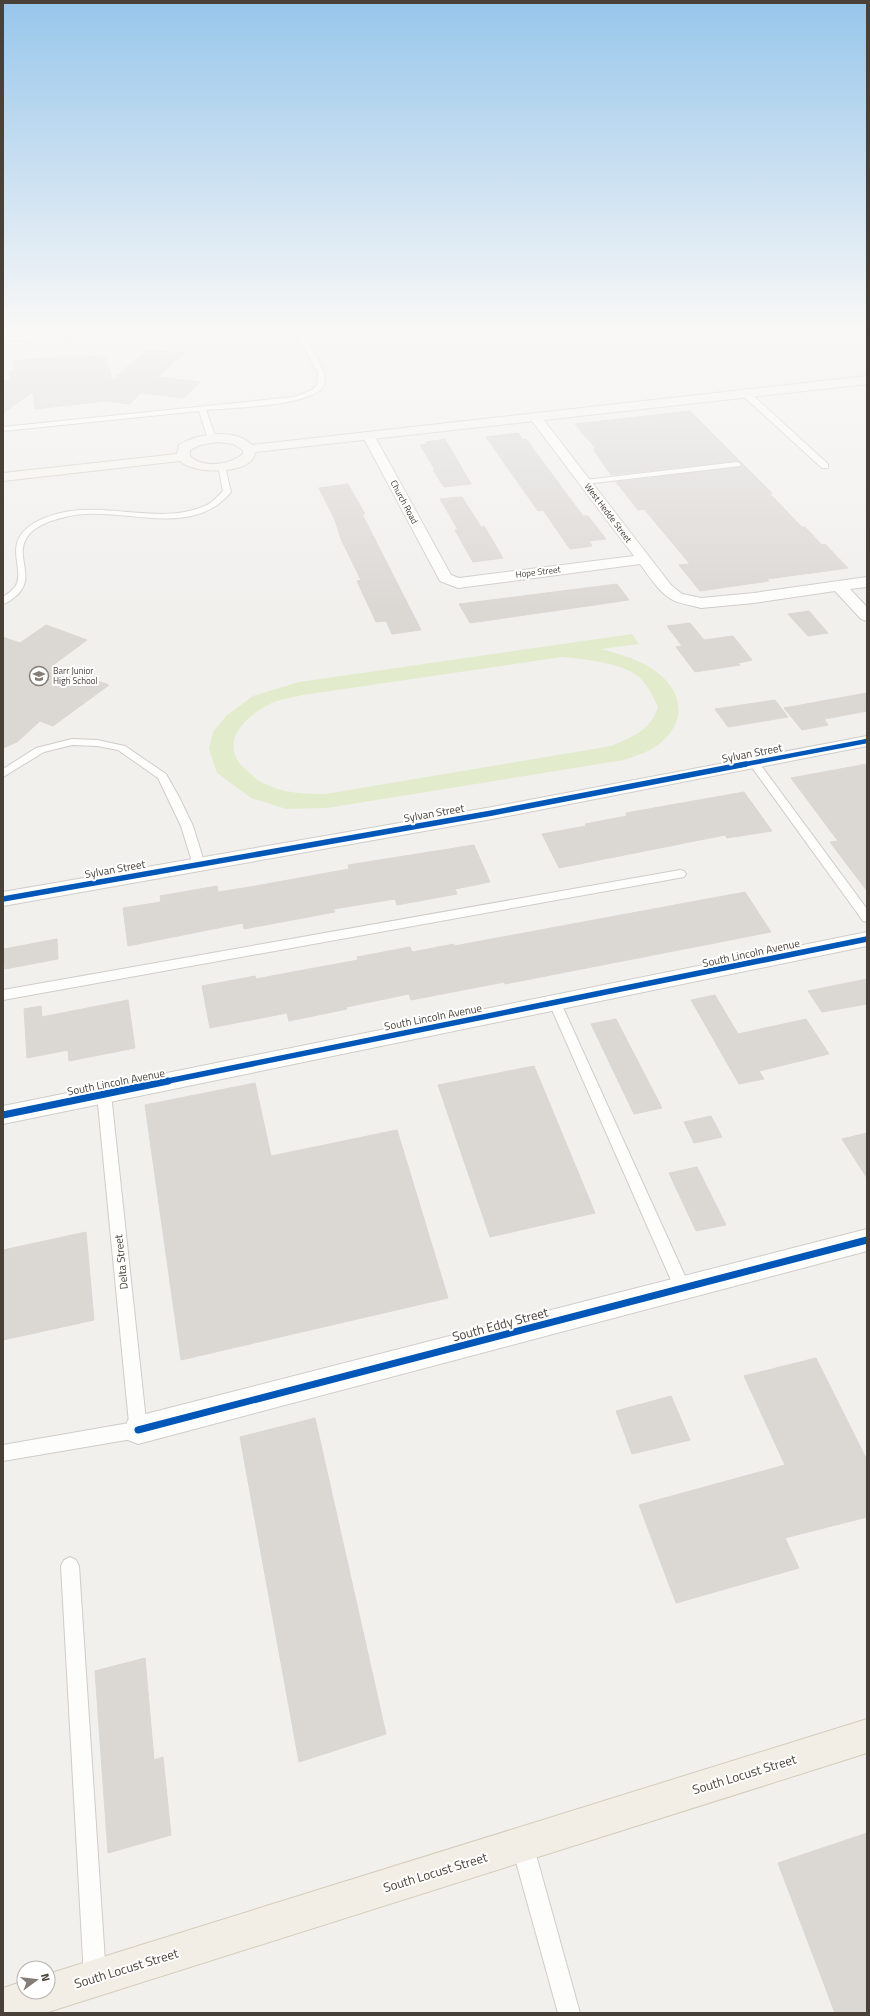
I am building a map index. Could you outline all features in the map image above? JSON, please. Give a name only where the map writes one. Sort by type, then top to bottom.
[{"type":"main road","name":"South Locust Street","points":[[3,2007],[867,1736]]},
{"type":"street","points":[[249,449],[497,421]]},
{"type":"street","name":"West Hedde Street","points":[[538,421],[666,588],[677,597],[700,603],[839,586]]},
{"type":"street","name":"Church Road","points":[[368,435],[440,569]]},
{"type":"street","points":[[212,439],[236,440],[243,442],[249,449],[249,455],[245,459],[240,462],[221,467],[194,465],[186,461],[183,457],[184,448],[189,444],[212,439]]},
{"type":"street","points":[[3,477],[183,457]]},
{"type":"street","name":"Hope Street","points":[[440,569],[445,578],[458,583],[644,559]]},
{"type":"street","points":[[839,586],[867,582]]},
{"type":"street","points":[[839,586],[867,616]]},
{"type":"street","name":"Sylvan Street","points":[[3,899],[492,813],[867,741]]},
{"type":"street","name":"South Lincoln Avenue","points":[[3,1115],[867,939]]},
{"type":"street","name":"South Eddy Street","points":[[138,1430],[682,1287],[865,1244]]},
{"type":"lane","points":[[3,429],[85,421]]},
{"type":"lane","points":[[206,421],[212,439]]},
{"type":"lane","points":[[776,421],[825,466]]},
{"type":"lane","points":[[585,482],[737,464]]},
{"type":"lane","points":[[3,601],[19,587],[22,579],[19,546],[23,537],[32,528],[67,513],[87,510],[106,510],[169,516],[186,514],[205,509],[220,501],[227,492],[221,467]]},
{"type":"lane","points":[[3,774],[17,763],[40,750],[72,742],[97,743],[121,748],[162,776],[174,797],[187,826],[199,865]]},
{"type":"lane","points":[[753,762],[867,918]]},
{"type":"lane","points":[[3,995],[680,874]]},
{"type":"lane","points":[[555,1003],[682,1287]]},
{"type":"lane","name":"Delta Street","points":[[104,1094],[138,1430]]},
{"type":"lane","points":[[3,1453],[138,1430]]},
{"type":"lane","points":[[70,1566],[95,1978]]},
{"type":"lane","points":[[522,1844],[569,2013]]},
{"type":"green space","points":[[632,634],[639,644],[601,649],[642,663],[655,671],[665,679],[673,689],[679,711],[676,723],[669,734],[658,745],[646,752],[624,760],[327,808],[286,809],[251,798],[217,773],[209,749],[213,732],[227,715],[253,696],[299,682]],"holes":[[[562,657],[605,663],[635,674],[647,686],[658,707],[651,722],[634,736],[611,746],[325,794],[294,792],[278,789],[261,782],[241,765],[235,755],[234,745],[240,727],[257,712],[272,703],[281,700],[303,695]]]},
{"type":"building","points":[[601,421],[700,421],[772,493],[770,494],[802,527],[805,527],[822,545],[825,544],[848,568],[767,579],[769,581],[700,591],[679,565],[690,564],[644,509],[638,510],[616,482],[740,467],[742,464],[737,461],[611,475],[593,449],[596,449],[575,424]]},
{"type":"building","points":[[518,433],[523,440],[526,439],[583,516],[588,516],[606,539],[589,541],[592,546],[570,549],[543,510],[538,511],[486,437]]},
{"type":"building","points":[[445,439],[471,484],[444,487],[433,470],[435,470],[420,445],[427,444],[426,442]]},
{"type":"building","points":[[348,484],[365,514],[362,514],[421,630],[392,634],[386,621],[376,622],[357,581],[361,580],[341,539],[335,520],[319,488]]},
{"type":"building","points":[[462,497],[481,527],[484,526],[503,558],[473,562],[455,530],[458,530],[440,499]]},
{"type":"building","points":[[617,584],[629,600],[470,623],[459,604]]},
{"type":"building","points":[[809,611],[828,633],[808,636],[788,614]]},
{"type":"building","points":[[690,623],[704,640],[733,636],[752,660],[738,663],[740,665],[695,672],[676,647],[682,646],[667,626]]},
{"type":"building","points":[[46,625],[87,640],[53,665],[109,685],[53,726],[40,721],[17,742],[3,748],[3,637],[20,643]]},
{"type":"building","points":[[867,693],[867,711],[824,719],[828,725],[802,730],[784,708]]},
{"type":"building","points":[[775,700],[788,717],[728,727],[715,709]]},
{"type":"building","points":[[867,764],[867,891],[830,842],[838,841],[791,778]]},
{"type":"building","points":[[744,792],[772,831],[727,838],[725,835],[559,868],[542,834],[586,826],[585,824],[627,816],[626,813]]},
{"type":"building","points":[[474,845],[490,882],[455,889],[457,894],[397,905],[395,899],[333,909],[335,912],[244,929],[243,923],[128,946],[123,908],[161,902],[160,896],[217,886],[218,892],[250,887],[349,869],[348,865]]},
{"type":"building","points":[[745,892],[771,932],[505,984],[504,982],[411,1000],[409,994],[289,1021],[287,1013],[210,1028],[202,986],[255,976],[256,979],[358,960],[357,957],[410,947],[412,952],[454,944],[454,946]]},
{"type":"building","points":[[57,939],[58,959],[5,969],[4,949]]},
{"type":"building","points":[[867,979],[867,1004],[822,1012],[808,991]]},
{"type":"building","points":[[715,995],[738,1034],[806,1019],[829,1054],[759,1071],[764,1079],[739,1084],[691,1000]]},
{"type":"building","points":[[128,1000],[135,1048],[69,1061],[68,1050],[27,1058],[24,1009],[41,1006],[42,1017]]},
{"type":"building","points":[[616,1019],[662,1108],[634,1114],[591,1024]]},
{"type":"building","points":[[534,1066],[595,1213],[490,1237],[438,1085]]},
{"type":"building","points":[[255,1083],[271,1156],[397,1130],[448,1298],[181,1360],[145,1105]]},
{"type":"building","points":[[711,1116],[722,1137],[694,1143],[684,1122]]},
{"type":"building","points":[[867,1133],[867,1178],[842,1139]]},
{"type":"building","points":[[697,1167],[726,1225],[696,1231],[669,1173]]},
{"type":"building","points":[[86,1232],[94,1320],[3,1340],[3,1250]]},
{"type":"building","points":[[816,1358],[867,1460],[867,1517],[785,1538],[799,1568],[676,1603],[639,1505],[785,1465],[744,1376]]},
{"type":"building","points":[[671,1396],[690,1440],[632,1454],[616,1411]]},
{"type":"building","points":[[315,1418],[386,1734],[299,1762],[240,1437]]},
{"type":"building","points":[[145,1658],[154,1760],[163,1757],[171,1835],[108,1853],[95,1671]]},
{"type":"building","points":[[867,1833],[867,2013],[835,2013],[778,1863]]},
{"type":"cycle path","points":[[3,899],[492,813],[867,741]]},
{"type":"cycle path","points":[[3,1115],[867,939]]},
{"type":"cycle path","points":[[138,1430],[867,1240]]},
{"type":"place","name":"Barr Junior High School","points":[[39,676]]}]
